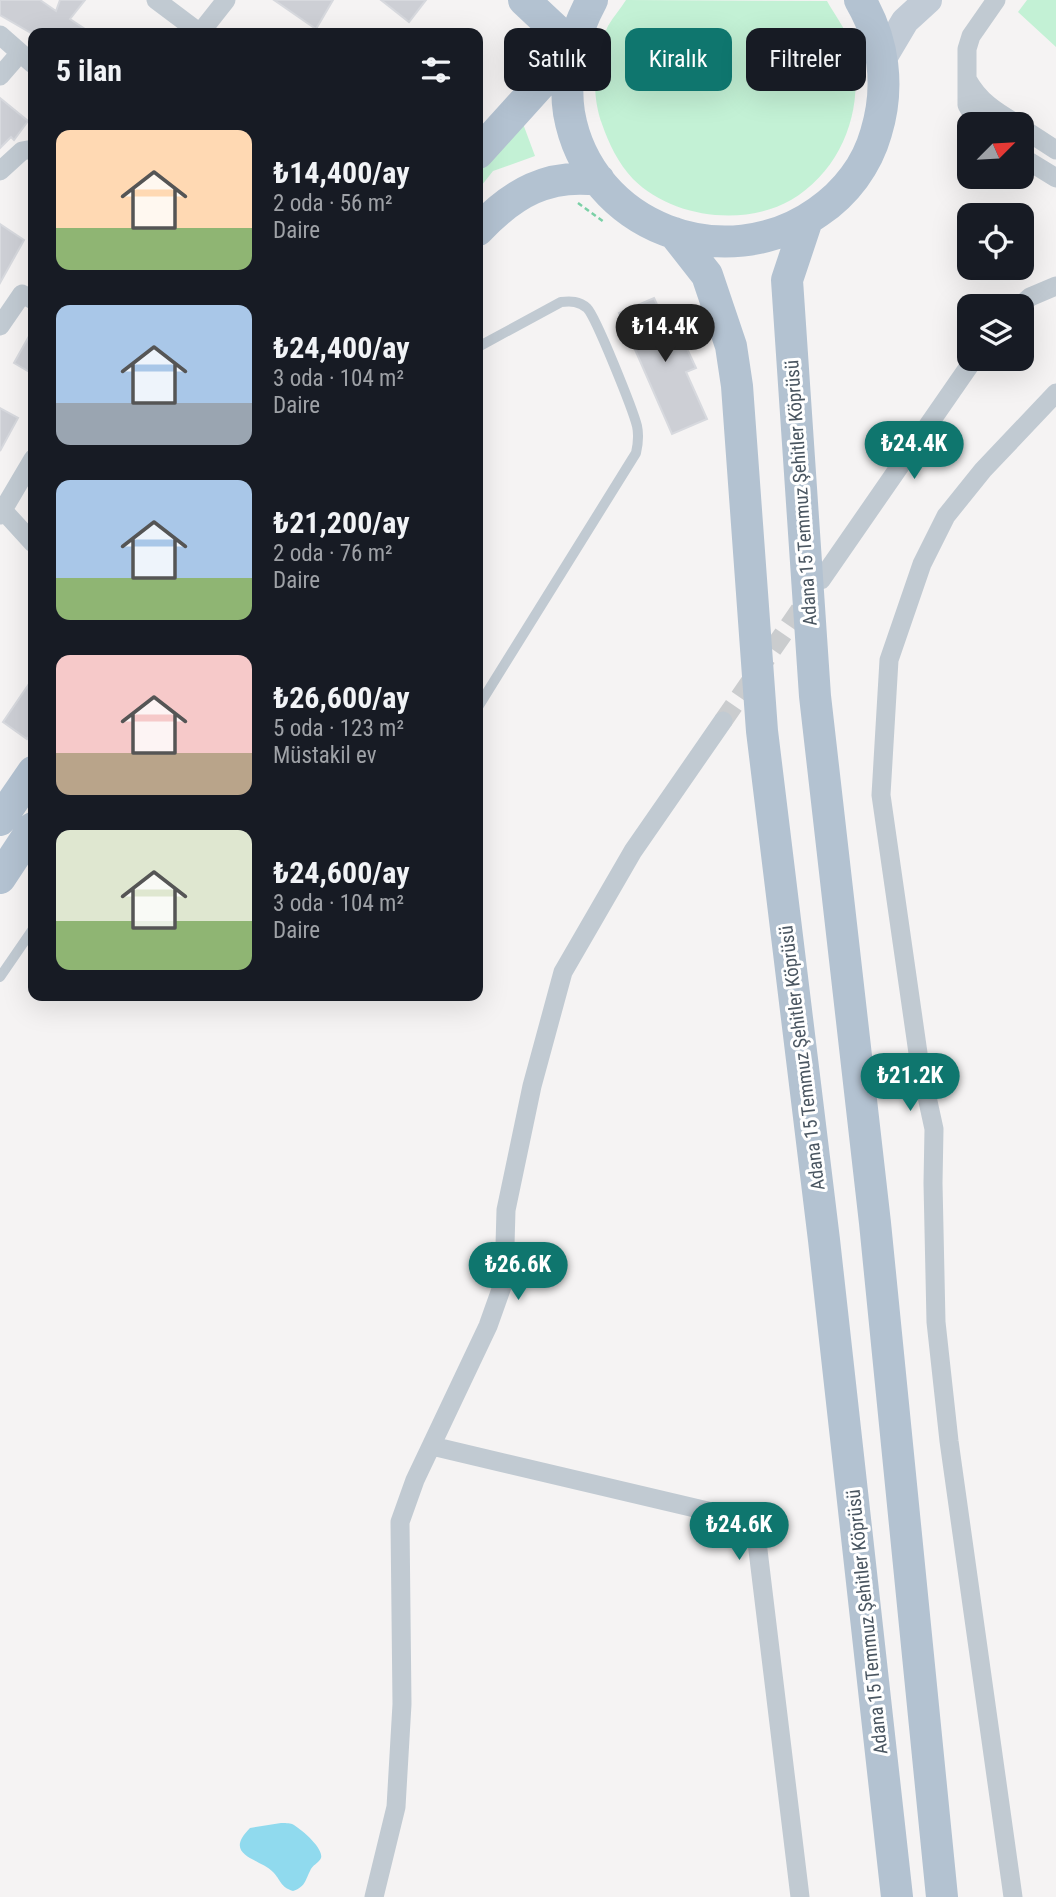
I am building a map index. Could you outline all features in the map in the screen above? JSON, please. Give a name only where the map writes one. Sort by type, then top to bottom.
[{"type":"main road","points":[[524,0],[552,28]]},
{"type":"main road","points":[[580,28],[592,0]]},
{"type":"main road","points":[[568,91],[569,112],[584,154],[599,180],[629,210],[651,224],[694,240],[745,242],[774,235],[807,220],[830,204],[864,163],[882,115],[883,58],[876,34],[860,0]]},
{"type":"main road","points":[[483,147],[534,91]]},
{"type":"main road","points":[[483,225],[523,193],[547,181],[580,177],[599,180]]},
{"type":"main road","name":"Adana 15 Temmuz Şehitler Köprüsü","points":[[807,220],[787,280],[815,695],[875,1223],[942,1897]]},
{"type":"main road","name":"Adana 15 Temmuz Şehitler Köprüsü","points":[[674,233],[707,275],[731,346],[737,386],[762,730],[824,1240],[898,1897]]},
{"type":"main road","points":[[0,820],[28,779]]},
{"type":"main road","points":[[0,878],[28,836]]},
{"type":"street","points":[[156,0],[193,28]]},
{"type":"street","points":[[204,28],[226,0]]},
{"type":"street","points":[[883,58],[905,21],[928,0]]},
{"type":"street","points":[[971,112],[967,105],[967,49],[982,9],[996,0]]},
{"type":"street","points":[[0,35],[27,58],[0,76]]},
{"type":"street","points":[[967,78],[976,96],[996,112]]},
{"type":"street","points":[[1034,136],[1056,150]]},
{"type":"street","points":[[0,172],[22,152],[28,150]]},
{"type":"street","points":[[1034,164],[1056,178]]},
{"type":"street","points":[[1034,295],[1056,286]]},
{"type":"street","points":[[0,326],[22,294],[28,297]]},
{"type":"street","points":[[821,580],[966,371]]},
{"type":"street","points":[[1013,1897],[949,1441],[936,1322],[934,1129],[919,1059],[881,795],[889,660],[922,565],[946,516],[983,470],[1056,393]]},
{"type":"street","points":[[28,467],[1,511],[28,538]]},
{"type":"street","points":[[374,1897],[396,1807],[402,1704],[400,1522],[415,1480],[488,1326],[504,1281],[506,1210],[531,1086],[563,972],[633,851],[723,721]]},
{"type":"street","points":[[432,1446],[750,1521],[757,1542],[800,1897]]},
{"type":"lane","points":[[483,344],[561,302],[574,301],[580,304],[593,318],[634,417],[638,444],[636,453],[483,699]]},
{"type":"lane","points":[[0,977],[28,936]]},
{"type":"path","points":[[576,201],[612,228]]},
{"type":"green space","points":[[626,0],[827,1],[843,28],[746,28],[746,91],[856,91],[847,132],[838,152],[810,186],[791,200],[752,214],[709,214],[668,203],[633,179],[618,160],[598,112],[595,91],[611,91],[611,28],[608,28]]},
{"type":"green space","points":[[1027,0],[1056,0],[1056,47],[1018,12]]},
{"type":"green space","points":[[522,121],[535,156],[493,171],[483,184],[483,162]]},
{"type":"water","points":[[291,1824],[300,1830],[321,1854],[320,1860],[311,1869],[304,1883],[293,1891],[283,1885],[267,1867],[241,1851],[242,1837],[250,1828]]},
{"type":"building","points":[[0,0],[40,0],[56,11],[60,0],[85,0],[70,19],[84,28],[28,28],[28,31],[0,15]]},
{"type":"building","points":[[274,0],[333,0],[315,28]]},
{"type":"building","points":[[381,0],[426,0],[409,22]]},
{"type":"building","points":[[0,98],[28,121],[14,140],[11,137],[0,148]]},
{"type":"building","points":[[0,224],[24,240],[0,283]]},
{"type":"building","points":[[654,298],[668,329],[676,325],[696,368],[686,372],[707,419],[672,434],[619,313]]},
{"type":"building","points":[[28,338],[28,371],[14,363]]},
{"type":"building","points":[[0,408],[18,418],[0,451]]},
{"type":"building","points":[[28,685],[28,738],[3,722]]},
{"type":"tunnel","points":[[723,721],[808,598]]}]
